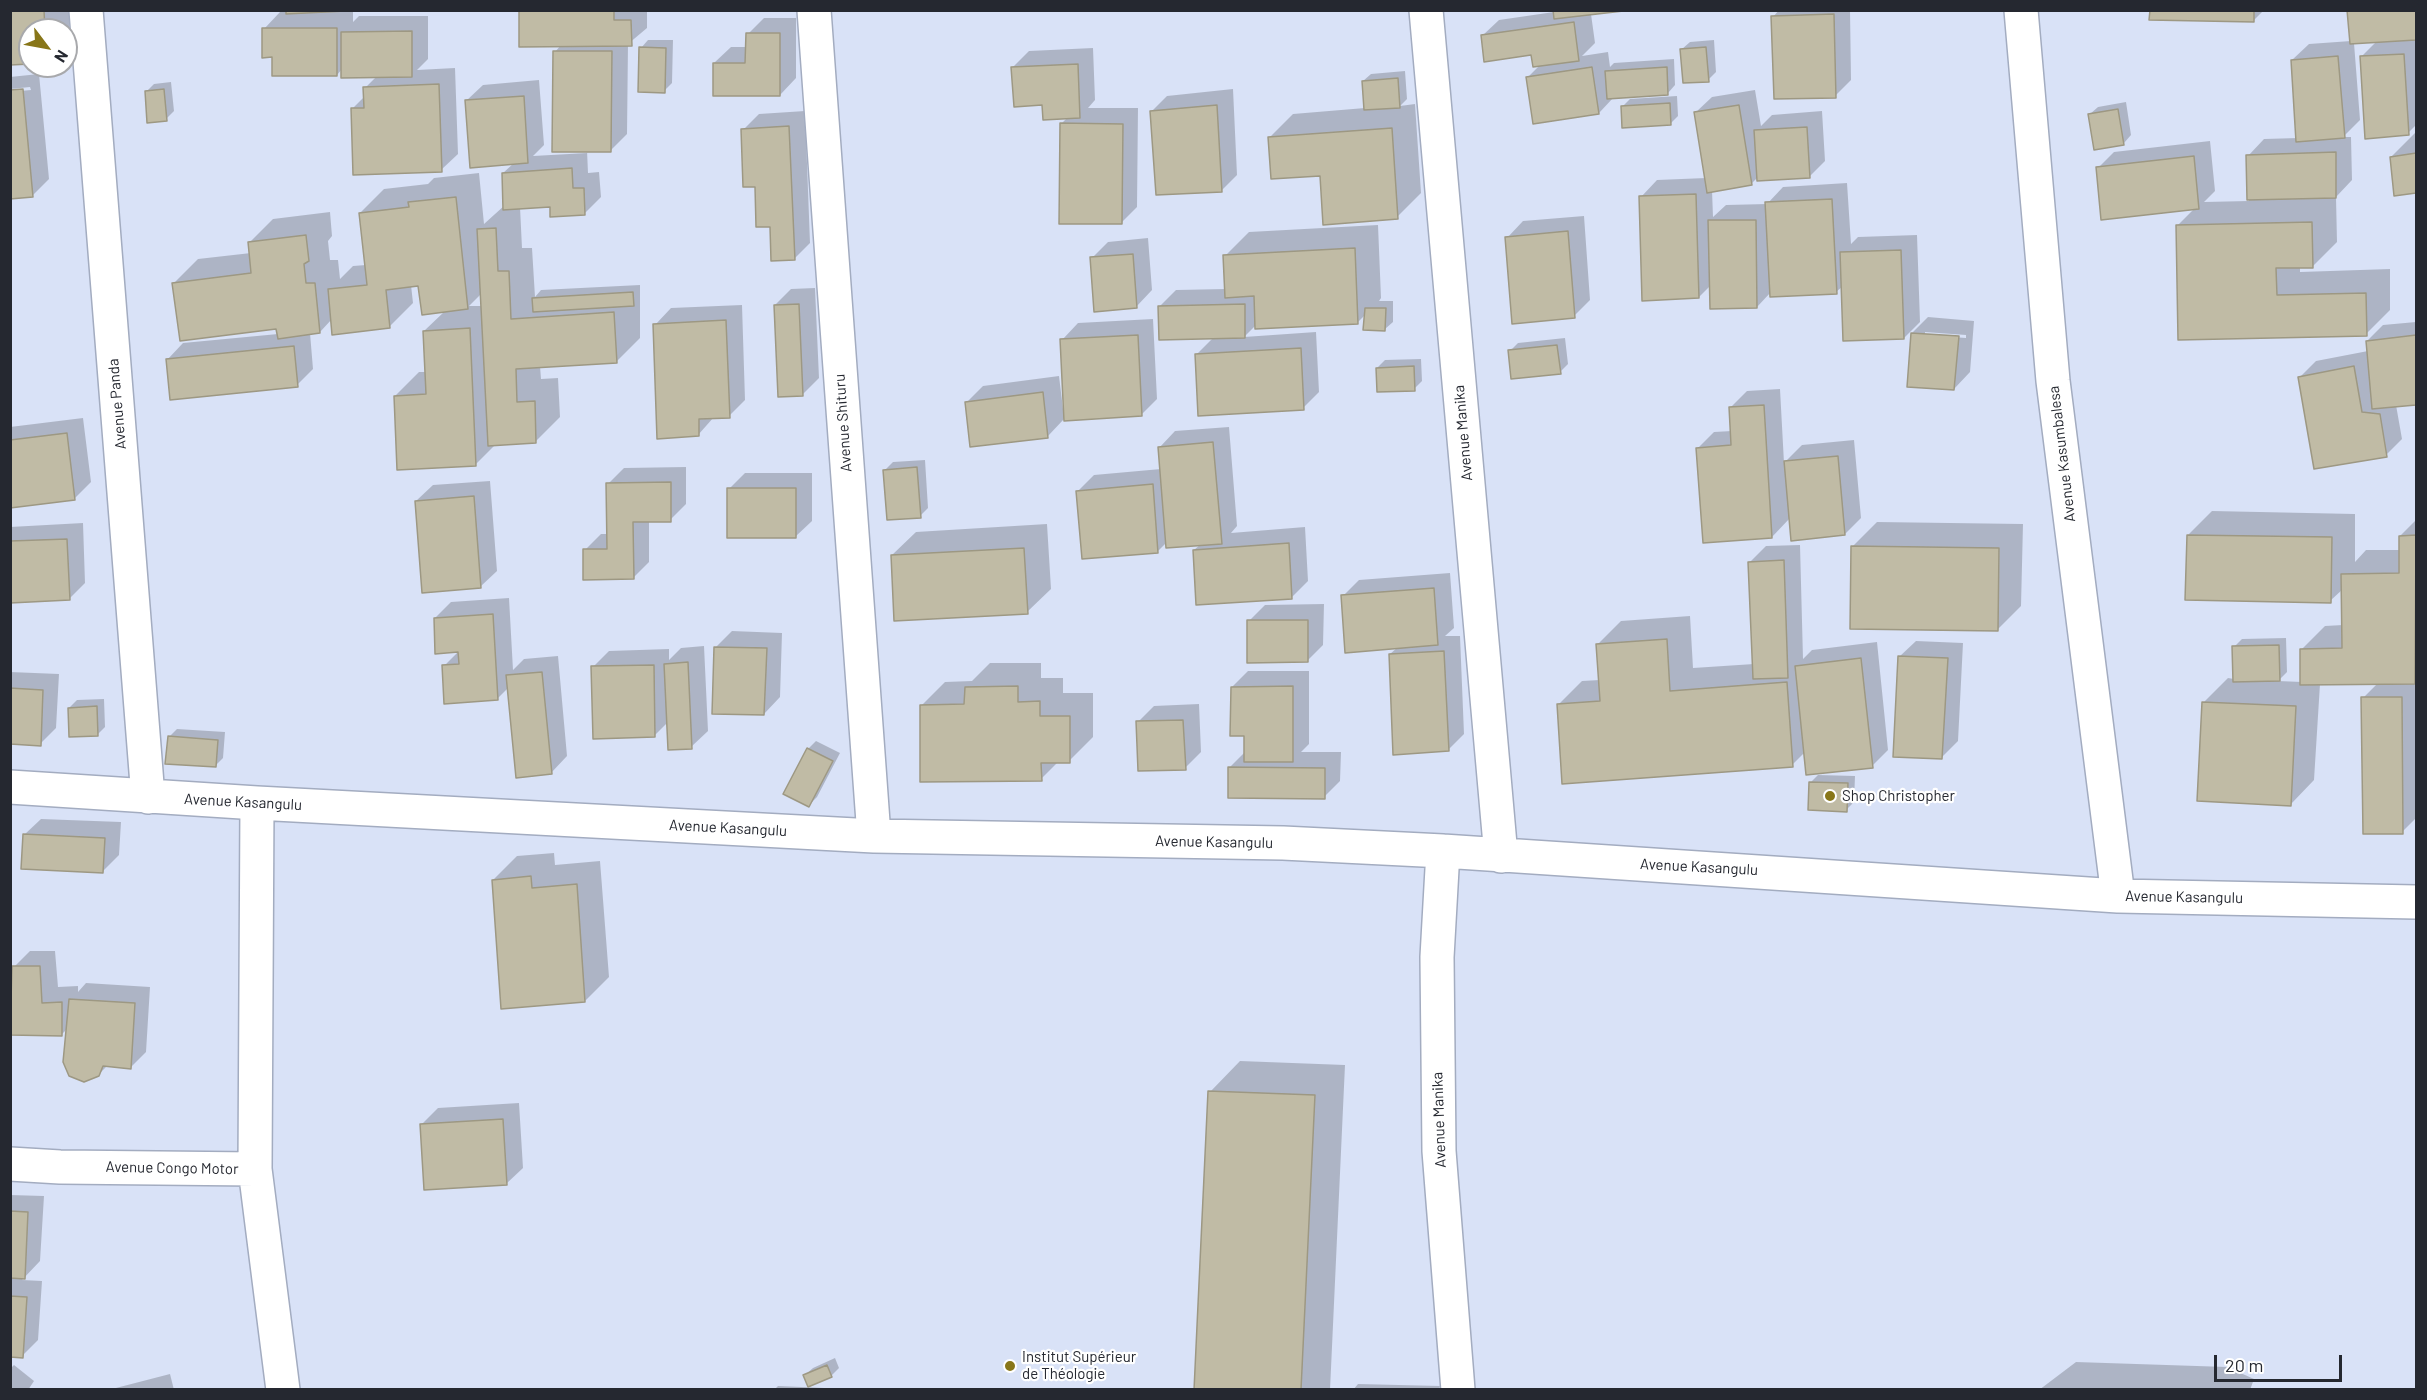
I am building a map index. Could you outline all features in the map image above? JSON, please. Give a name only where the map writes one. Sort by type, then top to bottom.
[{"type":"street","name":"Avenue Panda","points":[[86,10],[148,797]]},
{"type":"street","name":"Avenue Shituru","points":[[814,10],[874,836]]},
{"type":"street","name":"Avenue Manika","points":[[1426,10],[1501,856]]},
{"type":"street","name":"Avenue Kasumbalesa","points":[[2021,10],[2053,381],[2118,896]]},
{"type":"street","name":"Avenue Kasangulu","points":[[10,787],[148,797],[874,836],[1283,843],[1443,851],[1822,874],[2118,896],[2416,902]]},
{"type":"street","points":[[255,1169],[257,803]]},
{"type":"street","name":"Avenue Manika","points":[[1443,851],[1437,957],[1438,1118],[1458,1389]]},
{"type":"street","name":"Avenue Congo Motor","points":[[10,1164],[255,1169],[283,1389]]},
{"type":"building","points":[[10,10],[44,10],[44,18],[18,18],[18,65],[10,65]]},
{"type":"building","points":[[286,10],[366,10],[286,14]]},
{"type":"building","points":[[519,10],[614,10],[614,20],[631,20],[632,46],[519,47]]},
{"type":"building","points":[[1553,10],[1632,10],[1554,19]]},
{"type":"building","points":[[2150,10],[2254,10],[2254,22],[2149,20]]},
{"type":"building","points":[[2347,10],[2416,10],[2416,40],[2350,44]]},
{"type":"building","points":[[1834,14],[1836,98],[1774,99],[1771,16]]},
{"type":"building","points":[[1574,22],[1579,61],[1533,67],[1531,55],[1484,62],[1481,35]]},
{"type":"building","points":[[262,28],[337,28],[337,76],[272,76],[272,57],[262,58]]},
{"type":"building","points":[[412,31],[412,77],[341,78],[341,32]]},
{"type":"building","points":[[746,33],[780,33],[780,96],[713,96],[713,63],[745,63]]},
{"type":"building","points":[[639,47],[666,48],[665,93],[638,92]]},
{"type":"building","points":[[1706,47],[1709,82],[1683,83],[1680,49]]},
{"type":"building","points":[[553,51],[612,51],[611,152],[552,152]]},
{"type":"building","points":[[2404,54],[2409,135],[2365,139],[2360,56]]},
{"type":"building","points":[[2338,56],[2345,138],[2296,142],[2291,60]]},
{"type":"building","points":[[1078,64],[1080,118],[1043,120],[1042,105],[1014,107],[1011,67]]},
{"type":"building","points":[[1592,67],[1599,114],[1533,124],[1526,77]]},
{"type":"building","points":[[1667,67],[1668,95],[1607,99],[1605,71]]},
{"type":"building","points":[[1398,78],[1400,108],[1364,110],[1362,81]]},
{"type":"building","points":[[439,84],[442,172],[353,175],[351,108],[364,108],[363,87]]},
{"type":"building","points":[[23,89],[33,197],[10,199],[10,90]]},
{"type":"building","points":[[164,89],[167,121],[147,123],[145,91]]},
{"type":"building","points":[[524,96],[528,163],[470,168],[465,100]]},
{"type":"building","points":[[1670,103],[1671,125],[1622,128],[1621,106]]},
{"type":"building","points":[[1217,105],[1222,192],[1156,195],[1150,111]]},
{"type":"building","points":[[1739,105],[1752,185],[1707,193],[1694,112]]},
{"type":"building","points":[[2118,109],[2124,145],[2094,150],[2088,114]]},
{"type":"building","points":[[1060,123],[1123,124],[1122,224],[1059,224]]},
{"type":"building","points":[[789,126],[795,260],[771,261],[770,227],[756,227],[755,187],[743,187],[741,129]]},
{"type":"building","points":[[1807,127],[1810,178],[1757,181],[1754,130]]},
{"type":"building","points":[[1392,128],[1398,219],[1323,225],[1320,176],[1271,179],[1268,137]]},
{"type":"building","points":[[2336,152],[2336,198],[2247,200],[2246,155]]},
{"type":"building","points":[[2416,153],[2416,193],[2394,196],[2390,157]]},
{"type":"building","points":[[2194,156],[2199,209],[2101,220],[2096,167]]},
{"type":"building","points":[[572,168],[573,188],[584,188],[585,215],[550,217],[550,207],[503,210],[502,173]]},
{"type":"building","points":[[1696,194],[1699,298],[1642,301],[1639,196]]},
{"type":"building","points":[[456,197],[468,309],[422,315],[418,286],[386,290],[390,328],[332,335],[328,289],[367,285],[359,213],[409,207],[408,202]]},
{"type":"building","points":[[1832,199],[1837,294],[1770,297],[1765,202]]},
{"type":"building","points":[[1708,220],[1756,220],[1757,308],[1710,309]]},
{"type":"building","points":[[2312,222],[2313,268],[2276,268],[2277,295],[2366,293],[2367,336],[2178,340],[2176,225]]},
{"type":"building","points":[[496,228],[498,271],[509,271],[511,319],[614,312],[617,363],[516,369],[517,402],[535,401],[536,443],[488,446],[477,229]]},
{"type":"building","points":[[1568,231],[1575,318],[1512,324],[1505,237]]},
{"type":"building","points":[[306,235],[309,261],[304,264],[306,283],[315,283],[320,333],[278,339],[276,329],[180,341],[172,283],[251,273],[248,242]]},
{"type":"building","points":[[1355,248],[1358,324],[1255,329],[1254,296],[1225,298],[1223,255]]},
{"type":"building","points":[[1901,250],[1904,339],[1843,341],[1840,252]]},
{"type":"building","points":[[1133,254],[1137,308],[1094,312],[1090,257]]},
{"type":"building","points":[[633,292],[634,306],[533,312],[532,298]]},
{"type":"building","points":[[799,304],[803,396],[778,397],[774,305]]},
{"type":"building","points":[[1245,304],[1245,338],[1159,340],[1158,306]]},
{"type":"building","points":[[1365,308],[1386,308],[1385,331],[1363,330]]},
{"type":"building","points":[[726,320],[730,418],[699,419],[699,436],[657,439],[653,324]]},
{"type":"building","points":[[470,328],[476,466],[397,470],[394,396],[426,394],[423,331]]},
{"type":"building","points":[[1911,333],[1959,336],[1954,390],[1907,387]]},
{"type":"building","points":[[1138,335],[1142,416],[1064,421],[1060,339]]},
{"type":"building","points":[[2416,335],[2416,405],[2372,409],[2366,341]]},
{"type":"building","points":[[1557,345],[1561,374],[1511,379],[1508,350]]},
{"type":"building","points":[[294,346],[298,387],[170,400],[166,359]]},
{"type":"building","points":[[1301,348],[1304,410],[1198,416],[1195,354]]},
{"type":"building","points":[[1414,366],[1415,391],[1377,392],[1376,368]]},
{"type":"building","points":[[2354,366],[2362,412],[2380,414],[2387,457],[2314,469],[2298,377]]},
{"type":"building","points":[[1043,392],[1048,438],[970,447],[965,402]]},
{"type":"building","points":[[1764,405],[1772,538],[1703,543],[1696,448],[1731,445],[1729,407]]},
{"type":"building","points":[[67,433],[75,500],[10,508],[10,440]]},
{"type":"building","points":[[1213,442],[1222,544],[1166,548],[1158,447]]},
{"type":"building","points":[[1838,456],[1845,535],[1791,541],[1784,461]]},
{"type":"building","points":[[917,467],[921,518],[887,520],[883,470]]},
{"type":"building","points":[[671,482],[671,522],[633,522],[634,579],[583,580],[583,549],[607,549],[606,483]]},
{"type":"building","points":[[1153,484],[1158,553],[1082,559],[1076,491]]},
{"type":"building","points":[[727,488],[796,488],[796,538],[727,538]]},
{"type":"building","points":[[474,496],[481,588],[422,593],[415,501]]},
{"type":"building","points":[[2187,535],[2332,537],[2331,603],[2185,600]]},
{"type":"building","points":[[2416,535],[2415,684],[2300,685],[2300,649],[2342,648],[2341,574],[2399,573],[2399,536]]},
{"type":"building","points":[[67,539],[70,600],[10,603],[10,541]]},
{"type":"building","points":[[1289,543],[1292,599],[1196,605],[1193,550]]},
{"type":"building","points":[[1851,546],[1999,548],[1998,631],[1850,629]]},
{"type":"building","points":[[1024,548],[1028,614],[894,621],[891,555]]},
{"type":"building","points":[[1784,560],[1788,678],[1753,679],[1748,562]]},
{"type":"building","points":[[1434,588],[1438,645],[1345,653],[1341,595]]},
{"type":"building","points":[[493,614],[498,700],[444,704],[442,665],[459,664],[458,652],[435,654],[434,618]]},
{"type":"building","points":[[1247,620],[1308,620],[1308,662],[1247,663]]},
{"type":"building","points":[[1667,639],[1670,691],[1787,682],[1793,767],[1562,784],[1557,704],[1600,701],[1596,644]]},
{"type":"building","points":[[2279,645],[2280,681],[2233,682],[2232,646]]},
{"type":"building","points":[[714,647],[767,648],[764,715],[712,714]]},
{"type":"building","points":[[1444,651],[1449,751],[1393,755],[1389,654]]},
{"type":"building","points":[[1898,656],[1948,658],[1942,759],[1893,757]]},
{"type":"building","points":[[1861,658],[1873,768],[1806,775],[1795,666]]},
{"type":"building","points":[[688,662],[692,749],[668,750],[664,664]]},
{"type":"building","points":[[654,665],[655,737],[593,739],[591,666]]},
{"type":"building","points":[[542,672],[552,774],[516,778],[506,675]]},
{"type":"building","points":[[1018,686],[1018,702],[1040,701],[1040,716],[1070,716],[1070,763],[1041,763],[1042,781],[920,782],[920,705],[964,704],[965,687]]},
{"type":"building","points":[[1293,686],[1293,762],[1244,762],[1244,736],[1230,736],[1231,687]]},
{"type":"building","points":[[10,688],[43,690],[41,746],[10,744]]},
{"type":"building","points":[[2361,697],[2402,697],[2403,834],[2363,834]]},
{"type":"building","points":[[2202,702],[2296,706],[2291,806],[2197,801]]},
{"type":"building","points":[[97,706],[98,736],[69,737],[68,708]]},
{"type":"building","points":[[1183,720],[1186,770],[1138,771],[1136,721]]},
{"type":"building","points":[[168,736],[218,740],[216,767],[165,764]]},
{"type":"building","points":[[807,748],[833,761],[809,807],[783,794]]},
{"type":"building","points":[[1228,767],[1325,768],[1325,799],[1228,798]]},
{"type":"building","points":[[1809,782],[1848,783],[1847,812],[1808,810]]},
{"type":"building","points":[[23,834],[105,838],[103,873],[21,869]]},
{"type":"building","points":[[531,876],[532,888],[577,884],[585,1002],[501,1009],[492,880]]},
{"type":"building","points":[[12,966],[40,966],[42,1003],[62,1002],[62,1036],[10,1035]]},
{"type":"building","points":[[69,999],[135,1003],[131,1069],[103,1066],[99,1076],[84,1082],[69,1076],[63,1062]]},
{"type":"building","points":[[1208,1091],[1315,1095],[1301,1390],[1194,1390]]},
{"type":"building","points":[[503,1119],[507,1185],[424,1190],[420,1124]]},
{"type":"building","points":[[10,1211],[28,1212],[25,1279],[10,1278]]},
{"type":"building","points":[[10,1296],[27,1297],[23,1358],[10,1357]]},
{"type":"building","points":[[827,1365],[832,1377],[808,1387],[803,1375]]},
{"type":"place","name":"Shop Christopher","points":[[1830,796]]},
{"type":"place","name":"Institut Supérieur de Théologie","points":[[1010,1366]]}]
